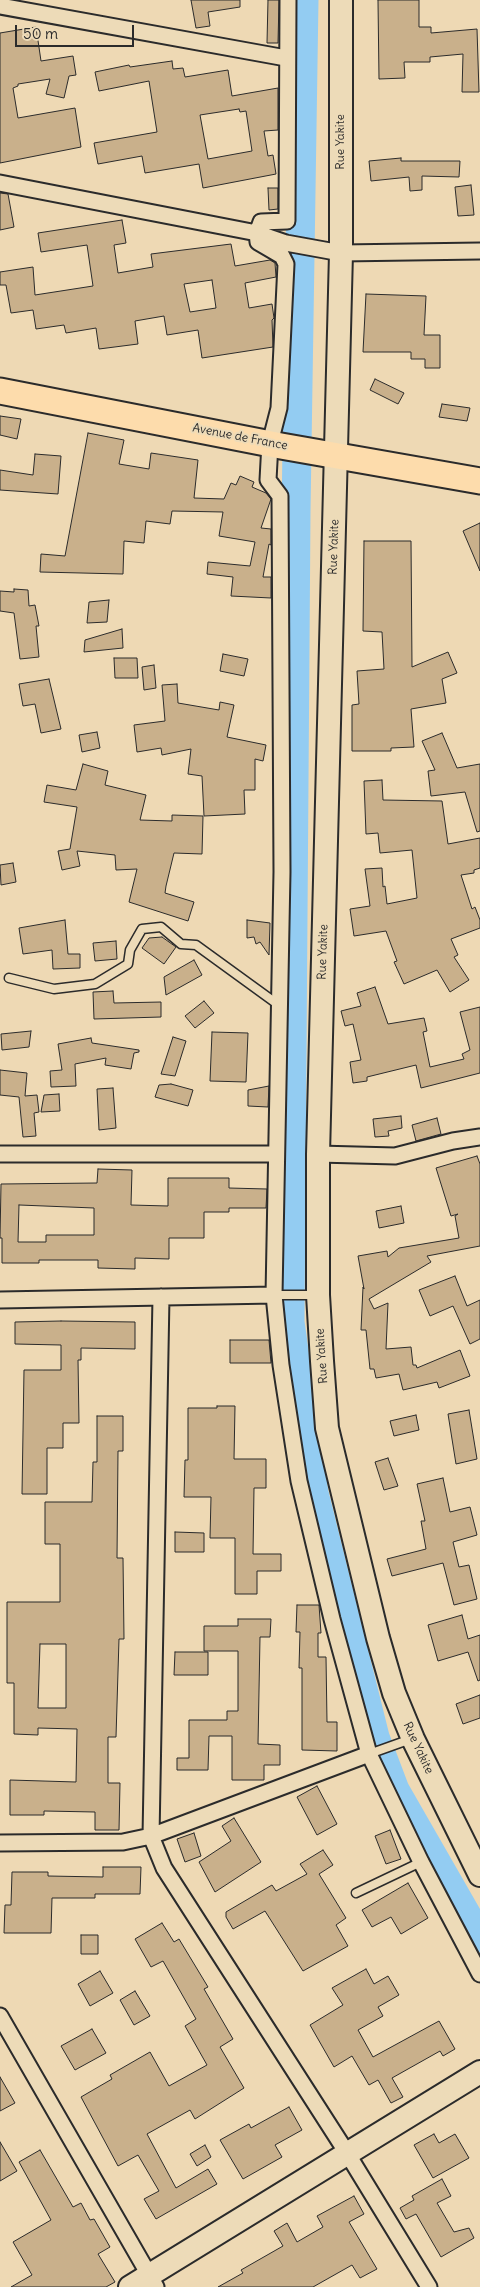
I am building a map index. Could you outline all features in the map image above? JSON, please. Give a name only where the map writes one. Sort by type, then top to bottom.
[{"type":"main road","name":"Rue Yakite","points":[[341,0],[337,252],[326,454],[318,1154],[310,1295],[327,1428],[378,1638],[394,1693],[404,1742],[480,1875]]},
{"type":"main road","name":"Avenue de France","points":[[0,391],[326,454],[480,481]]},
{"type":"main road","points":[[145,2283],[347,2153],[480,2072]]},
{"type":"street","points":[[288,0],[286,222],[261,222],[257,233],[258,242],[282,256],[286,264],[279,408],[268,480],[280,496],[280,1006],[276,1154],[281,1365],[299,1481],[332,1619],[371,1754],[421,1862],[480,1974]]},
{"type":"street","points":[[0,6],[286,58]]},
{"type":"street","points":[[0,183],[257,233],[286,243],[337,252],[480,251]]},
{"type":"street","points":[[318,1154],[395,1156],[453,1141],[480,1137]]},
{"type":"street","points":[[0,1154],[276,1154]]},
{"type":"street","points":[[0,1300],[279,1295]]},
{"type":"street","points":[[161,1297],[151,1836],[164,1868],[347,2153],[429,2287]]},
{"type":"street","points":[[0,1843],[123,1842],[151,1836],[371,1754]]},
{"type":"street","points":[[0,2016],[145,2283]]},
{"type":"lane","points":[[9,978],[54,989],[95,984],[128,964],[130,950],[142,929],[161,927],[181,944],[196,945],[280,1006]]},
{"type":"lane","points":[[279,1295],[310,1295]]},
{"type":"lane","points":[[371,1754],[404,1742]]},
{"type":"lane","points":[[356,1893],[421,1862]]},
{"type":"building","points":[[191,0],[240,0],[240,7],[208,12],[210,26],[196,28]]},
{"type":"building","points":[[268,0],[279,0],[278,43],[267,43]]},
{"type":"building","points":[[378,0],[419,0],[419,27],[431,27],[431,33],[477,29],[479,92],[462,92],[463,54],[430,57],[430,62],[404,62],[405,78],[379,79]]},
{"type":"building","points":[[36,27],[41,61],[73,56],[76,75],[69,76],[64,98],[46,94],[50,79],[18,84],[18,86],[13,88],[18,118],[75,108],[81,147],[0,163],[0,33]]},
{"type":"building","points":[[172,61],[173,69],[183,68],[185,77],[228,70],[232,96],[278,88],[278,130],[264,131],[268,156],[273,155],[276,174],[203,188],[199,164],[145,173],[142,156],[98,164],[94,143],[157,132],[149,81],[99,91],[95,72],[129,65],[130,67]],"holes":[[[239,109],[240,112],[246,111],[252,151],[208,159],[200,115]]]},
{"type":"building","points":[[401,158],[401,161],[460,161],[459,177],[422,176],[422,190],[410,191],[409,177],[371,181],[369,161]]},
{"type":"building","points":[[471,185],[474,215],[458,216],[455,187]]},
{"type":"building","points":[[268,188],[278,188],[278,209],[269,210]]},
{"type":"building","points":[[0,193],[8,194],[14,227],[0,230]]},
{"type":"building","points":[[122,220],[126,243],[114,245],[118,273],[153,267],[151,254],[231,244],[235,266],[270,260],[275,263],[276,277],[245,283],[249,308],[272,304],[274,318],[272,320],[273,347],[202,358],[198,330],[167,335],[164,316],[135,321],[138,344],[99,349],[96,328],[66,333],[64,325],[36,329],[33,310],[11,313],[6,285],[0,285],[0,272],[33,267],[35,295],[93,286],[87,245],[41,252],[38,233]],"holes":[[[212,280],[216,308],[190,312],[184,284]]]},
{"type":"building","points":[[366,294],[426,296],[424,335],[440,335],[440,368],[425,368],[425,359],[411,359],[411,352],[363,352]]},
{"type":"building","points":[[375,379],[404,393],[398,404],[370,390]]},
{"type":"building","points":[[442,404],[470,408],[467,421],[439,417]]},
{"type":"building","points":[[0,416],[21,419],[17,439],[0,435]]},
{"type":"building","points":[[88,433],[124,440],[119,464],[149,469],[151,453],[198,460],[194,498],[224,499],[231,483],[236,485],[240,476],[254,482],[252,487],[266,493],[271,499],[261,528],[271,529],[271,545],[269,544],[263,577],[271,577],[271,598],[231,596],[233,577],[207,574],[208,562],[250,566],[255,542],[219,536],[223,512],[172,511],[170,524],[146,521],[144,543],[124,541],[123,574],[40,572],[41,554],[65,556]]},
{"type":"building","points":[[35,454],[61,456],[58,494],[0,490],[0,470],[33,475]]},
{"type":"building","points":[[480,523],[480,571],[463,531]]},
{"type":"building","points":[[364,541],[411,541],[412,667],[448,652],[457,673],[442,679],[446,703],[411,709],[414,747],[391,748],[391,751],[352,751],[352,705],[359,704],[357,671],[384,669],[382,632],[363,631]]},
{"type":"building","points":[[14,589],[28,590],[29,606],[35,605],[39,626],[36,626],[39,657],[20,659],[14,613],[0,611],[0,591],[14,592]]},
{"type":"building","points":[[109,600],[107,622],[87,623],[89,602]]},
{"type":"building","points":[[122,629],[123,648],[84,652],[85,640]]},
{"type":"building","points":[[223,654],[248,659],[244,676],[220,671]]},
{"type":"building","points":[[114,658],[137,658],[138,678],[115,678]]},
{"type":"building","points":[[154,665],[156,688],[144,690],[142,667]]},
{"type":"building","points":[[49,679],[61,729],[41,733],[35,704],[23,706],[19,684]]},
{"type":"building","points":[[177,684],[178,703],[219,710],[220,702],[234,705],[227,737],[266,745],[263,761],[255,759],[255,790],[244,790],[245,814],[204,816],[202,776],[188,774],[191,749],[162,755],[161,748],[137,752],[134,725],[165,721],[162,685]]},
{"type":"building","points":[[97,732],[100,748],[82,752],[79,735]]},
{"type":"building","points":[[442,733],[457,768],[480,764],[480,831],[477,832],[465,792],[431,796],[428,771],[435,770],[422,741]]},
{"type":"building","points":[[83,764],[108,771],[105,785],[146,795],[140,820],[172,821],[172,815],[203,816],[202,854],[174,853],[165,893],[194,902],[188,921],[129,902],[137,869],[116,870],[115,855],[77,851],[80,866],[62,870],[58,851],[70,849],[77,807],[44,802],[47,785],[76,790]]},
{"type":"building","points":[[382,780],[383,800],[442,801],[448,844],[480,838],[480,868],[474,870],[474,873],[461,875],[472,909],[475,907],[480,920],[480,928],[451,939],[458,955],[454,957],[469,980],[450,992],[437,970],[404,984],[394,962],[397,961],[386,931],[354,936],[350,909],[370,906],[365,869],[382,868],[383,887],[385,886],[387,904],[417,898],[412,850],[380,853],[378,833],[366,834],[364,781]]},
{"type":"building","points":[[13,863],[16,882],[1,885],[0,865]]},
{"type":"building","points":[[65,920],[68,954],[80,954],[80,968],[53,969],[52,950],[23,954],[19,928]]},
{"type":"building","points":[[247,920],[270,923],[269,955],[260,942],[256,944],[254,937],[247,938]]},
{"type":"building","points":[[162,937],[176,947],[164,964],[142,948],[149,938]]},
{"type":"building","points":[[116,941],[117,959],[95,961],[93,943]]},
{"type":"building","points":[[194,960],[202,975],[166,995],[164,977]]},
{"type":"building","points":[[375,987],[388,1024],[424,1018],[427,1031],[423,1032],[430,1067],[464,1059],[462,1054],[470,1050],[460,1012],[480,1007],[480,1073],[421,1088],[416,1065],[367,1077],[367,1081],[353,1083],[350,1062],[361,1060],[353,1024],[345,1026],[341,1011],[361,1006],[357,993]]},
{"type":"building","points":[[113,991],[114,1003],[161,1002],[161,1017],[94,1019],[93,992]]},
{"type":"building","points":[[204,1001],[214,1013],[195,1028],[185,1016]]},
{"type":"building","points":[[31,1031],[29,1047],[2,1050],[1,1034]]},
{"type":"building","points":[[212,1032],[248,1033],[246,1082],[210,1081]]},
{"type":"building","points":[[173,1037],[186,1041],[175,1076],[161,1074]]},
{"type":"building","points":[[91,1038],[92,1043],[139,1050],[139,1052],[134,1053],[131,1069],[105,1065],[106,1058],[75,1064],[76,1086],[51,1087],[50,1071],[62,1070],[58,1044]]},
{"type":"building","points":[[0,1070],[27,1073],[25,1096],[37,1095],[39,1112],[34,1113],[36,1136],[23,1137],[19,1097],[0,1095]]},
{"type":"building","points":[[171,1084],[193,1090],[188,1106],[155,1097],[159,1085]]},
{"type":"building","points":[[269,1086],[268,1107],[248,1106],[248,1090]]},
{"type":"building","points":[[113,1088],[116,1128],[99,1130],[97,1089]]},
{"type":"building","points":[[59,1094],[60,1111],[41,1112],[44,1095]]},
{"type":"building","points":[[401,1116],[402,1128],[388,1131],[389,1136],[375,1137],[373,1119]]},
{"type":"building","points":[[437,1118],[441,1134],[416,1141],[412,1125]]},
{"type":"building","points":[[477,1156],[480,1164],[480,1246],[427,1256],[431,1262],[369,1299],[374,1309],[388,1303],[386,1349],[411,1347],[413,1365],[416,1365],[417,1368],[460,1350],[470,1376],[439,1388],[437,1382],[403,1390],[399,1374],[376,1378],[374,1369],[370,1369],[366,1330],[361,1330],[363,1287],[364,1289],[358,1256],[387,1251],[388,1257],[399,1248],[459,1238],[455,1216],[458,1214],[451,1216],[436,1168]]},
{"type":"building","points":[[98,1169],[132,1170],[131,1205],[168,1206],[168,1178],[229,1178],[229,1188],[267,1189],[266,1208],[229,1208],[229,1212],[204,1212],[204,1238],[169,1238],[169,1259],[135,1258],[135,1269],[98,1268],[98,1260],[39,1260],[39,1263],[2,1263],[2,1238],[0,1238],[1,1184],[97,1183]],"holes":[[[19,1205],[94,1208],[94,1235],[46,1235],[46,1242],[18,1242]]]},
{"type":"building","points":[[401,1206],[404,1223],[379,1228],[376,1211]]},
{"type":"building","points":[[455,1276],[467,1306],[480,1300],[480,1339],[470,1344],[453,1306],[430,1316],[419,1290]]},
{"type":"building","points":[[15,1322],[135,1322],[135,1349],[81,1348],[81,1360],[78,1360],[79,1423],[63,1423],[63,1448],[47,1448],[47,1494],[22,1494],[24,1370],[61,1370],[61,1345],[15,1344]]},
{"type":"building","points":[[230,1340],[269,1340],[271,1363],[230,1363]]},
{"type":"building","points":[[217,1406],[235,1406],[234,1459],[266,1459],[266,1488],[254,1488],[253,1554],[281,1554],[281,1571],[257,1571],[257,1594],[235,1594],[235,1538],[210,1538],[211,1497],[184,1497],[185,1460],[188,1460],[188,1408],[217,1408]]},
{"type":"building","points":[[469,1410],[477,1459],[456,1464],[448,1414]]},
{"type":"building","points":[[416,1415],[419,1430],[394,1436],[390,1421]]},
{"type":"building","points":[[97,1416],[123,1416],[123,1451],[118,1451],[117,1558],[123,1558],[124,1639],[119,1639],[116,1737],[108,1737],[108,1783],[120,1783],[119,1830],[95,1830],[95,1812],[44,1811],[44,1815],[10,1815],[10,1780],[76,1782],[77,1729],[38,1728],[38,1735],[14,1734],[14,1683],[7,1683],[7,1602],[60,1602],[60,1544],[45,1544],[45,1502],[92,1502],[93,1462],[97,1462]],"holes":[[[40,1644],[66,1644],[66,1708],[38,1708]]]},
{"type":"building","points":[[388,1458],[398,1486],[384,1490],[375,1462]]},
{"type":"building","points":[[443,1478],[450,1512],[470,1507],[477,1535],[453,1542],[459,1567],[469,1565],[477,1599],[454,1605],[443,1563],[392,1576],[387,1559],[426,1549],[421,1521],[425,1521],[417,1484]]},
{"type":"building","points":[[175,1532],[204,1533],[204,1552],[175,1552]]},
{"type":"building","points":[[297,1605],[319,1605],[321,1633],[318,1633],[318,1657],[326,1657],[327,1722],[337,1722],[337,1751],[302,1750],[302,1668],[299,1668],[300,1632],[296,1632]]},
{"type":"building","points":[[462,1615],[468,1639],[480,1635],[480,1680],[478,1681],[468,1652],[438,1661],[428,1625]]},
{"type":"building","points":[[238,1619],[271,1619],[270,1637],[260,1637],[258,1744],[280,1745],[280,1765],[264,1765],[264,1780],[232,1780],[232,1736],[209,1736],[208,1770],[177,1770],[177,1758],[189,1758],[189,1720],[227,1720],[227,1711],[238,1711],[238,1651],[204,1651],[204,1626],[238,1626]]},
{"type":"building","points":[[175,1652],[208,1652],[208,1675],[174,1675]]},
{"type":"building","points":[[480,1695],[480,1718],[463,1724],[456,1704]]},
{"type":"building","points":[[317,1786],[337,1824],[317,1835],[297,1797]]},
{"type":"building","points":[[234,1818],[261,1862],[215,1892],[199,1862],[231,1841],[222,1826]]},
{"type":"building","points":[[390,1830],[401,1859],[386,1864],[375,1836]]},
{"type":"building","points":[[194,1833],[201,1856],[185,1862],[177,1839]]},
{"type":"building","points":[[323,1850],[333,1865],[319,1874],[346,1918],[336,1925],[348,1946],[303,1971],[265,1911],[233,1929],[226,1917],[226,1912],[272,1885],[276,1891],[307,1874],[300,1864]]},
{"type":"building","points":[[103,1867],[141,1867],[140,1894],[95,1894],[95,1898],[52,1898],[51,1933],[4,1933],[5,1905],[11,1905],[12,1872],[48,1872],[48,1876],[103,1877]]},
{"type":"building","points":[[408,1883],[428,1918],[401,1934],[391,1917],[372,1927],[362,1910]]},
{"type":"building","points":[[162,1923],[174,1942],[179,1939],[208,1987],[204,1989],[233,2039],[220,2047],[244,2088],[195,2119],[190,2110],[147,2134],[176,2188],[208,2169],[217,2184],[156,2219],[144,2199],[159,2191],[138,2155],[118,2166],[81,2097],[112,2079],[110,2075],[150,2052],[169,2086],[207,2065],[185,2026],[196,2019],[163,1961],[151,1967],[135,1939]]},
{"type":"building","points":[[81,1935],[98,1935],[98,1954],[81,1954]]},
{"type":"building","points":[[366,1969],[374,1984],[388,1976],[399,1995],[378,2007],[383,2016],[358,2030],[373,2057],[439,2021],[455,2049],[443,2056],[440,2051],[392,2078],[403,2097],[391,2103],[378,2080],[369,2085],[352,2056],[334,2067],[310,2025],[343,2005],[332,1988]]},
{"type":"building","points":[[100,1971],[113,1993],[90,2006],[78,1984]]},
{"type":"building","points":[[135,1991],[150,2016],[134,2025],[120,2000]]},
{"type":"building","points":[[92,2029],[106,2053],[75,2070],[61,2046]]},
{"type":"building","points":[[0,2077],[15,2103],[0,2111]]},
{"type":"building","points":[[289,2107],[302,2130],[275,2145],[282,2157],[243,2179],[220,2140],[249,2124],[251,2128]]},
{"type":"building","points":[[434,2134],[439,2143],[455,2134],[469,2158],[433,2178],[414,2145]]},
{"type":"building","points":[[0,2142],[17,2171],[0,2181]]},
{"type":"building","points":[[205,2145],[211,2157],[197,2166],[190,2154]]},
{"type":"building","points":[[40,2150],[73,2207],[81,2203],[90,2220],[94,2219],[110,2247],[98,2254],[115,2282],[106,2287],[11,2287],[32,2275],[13,2242],[51,2220],[19,2162]]},
{"type":"building","points":[[442,2179],[451,2196],[437,2203],[454,2232],[469,2228],[474,2238],[441,2257],[416,2214],[406,2219],[400,2208],[414,2200],[412,2196]]},
{"type":"building","points":[[354,2196],[364,2214],[349,2222],[377,2269],[360,2278],[352,2265],[313,2287],[218,2287],[243,2273],[241,2270],[283,2246],[274,2231],[287,2223],[297,2242],[323,2227],[317,2216]]},
{"type":"waterway","points":[[304,0],[296,511],[290,1322],[314,1493],[375,1737],[395,1790],[480,1938]]}]
